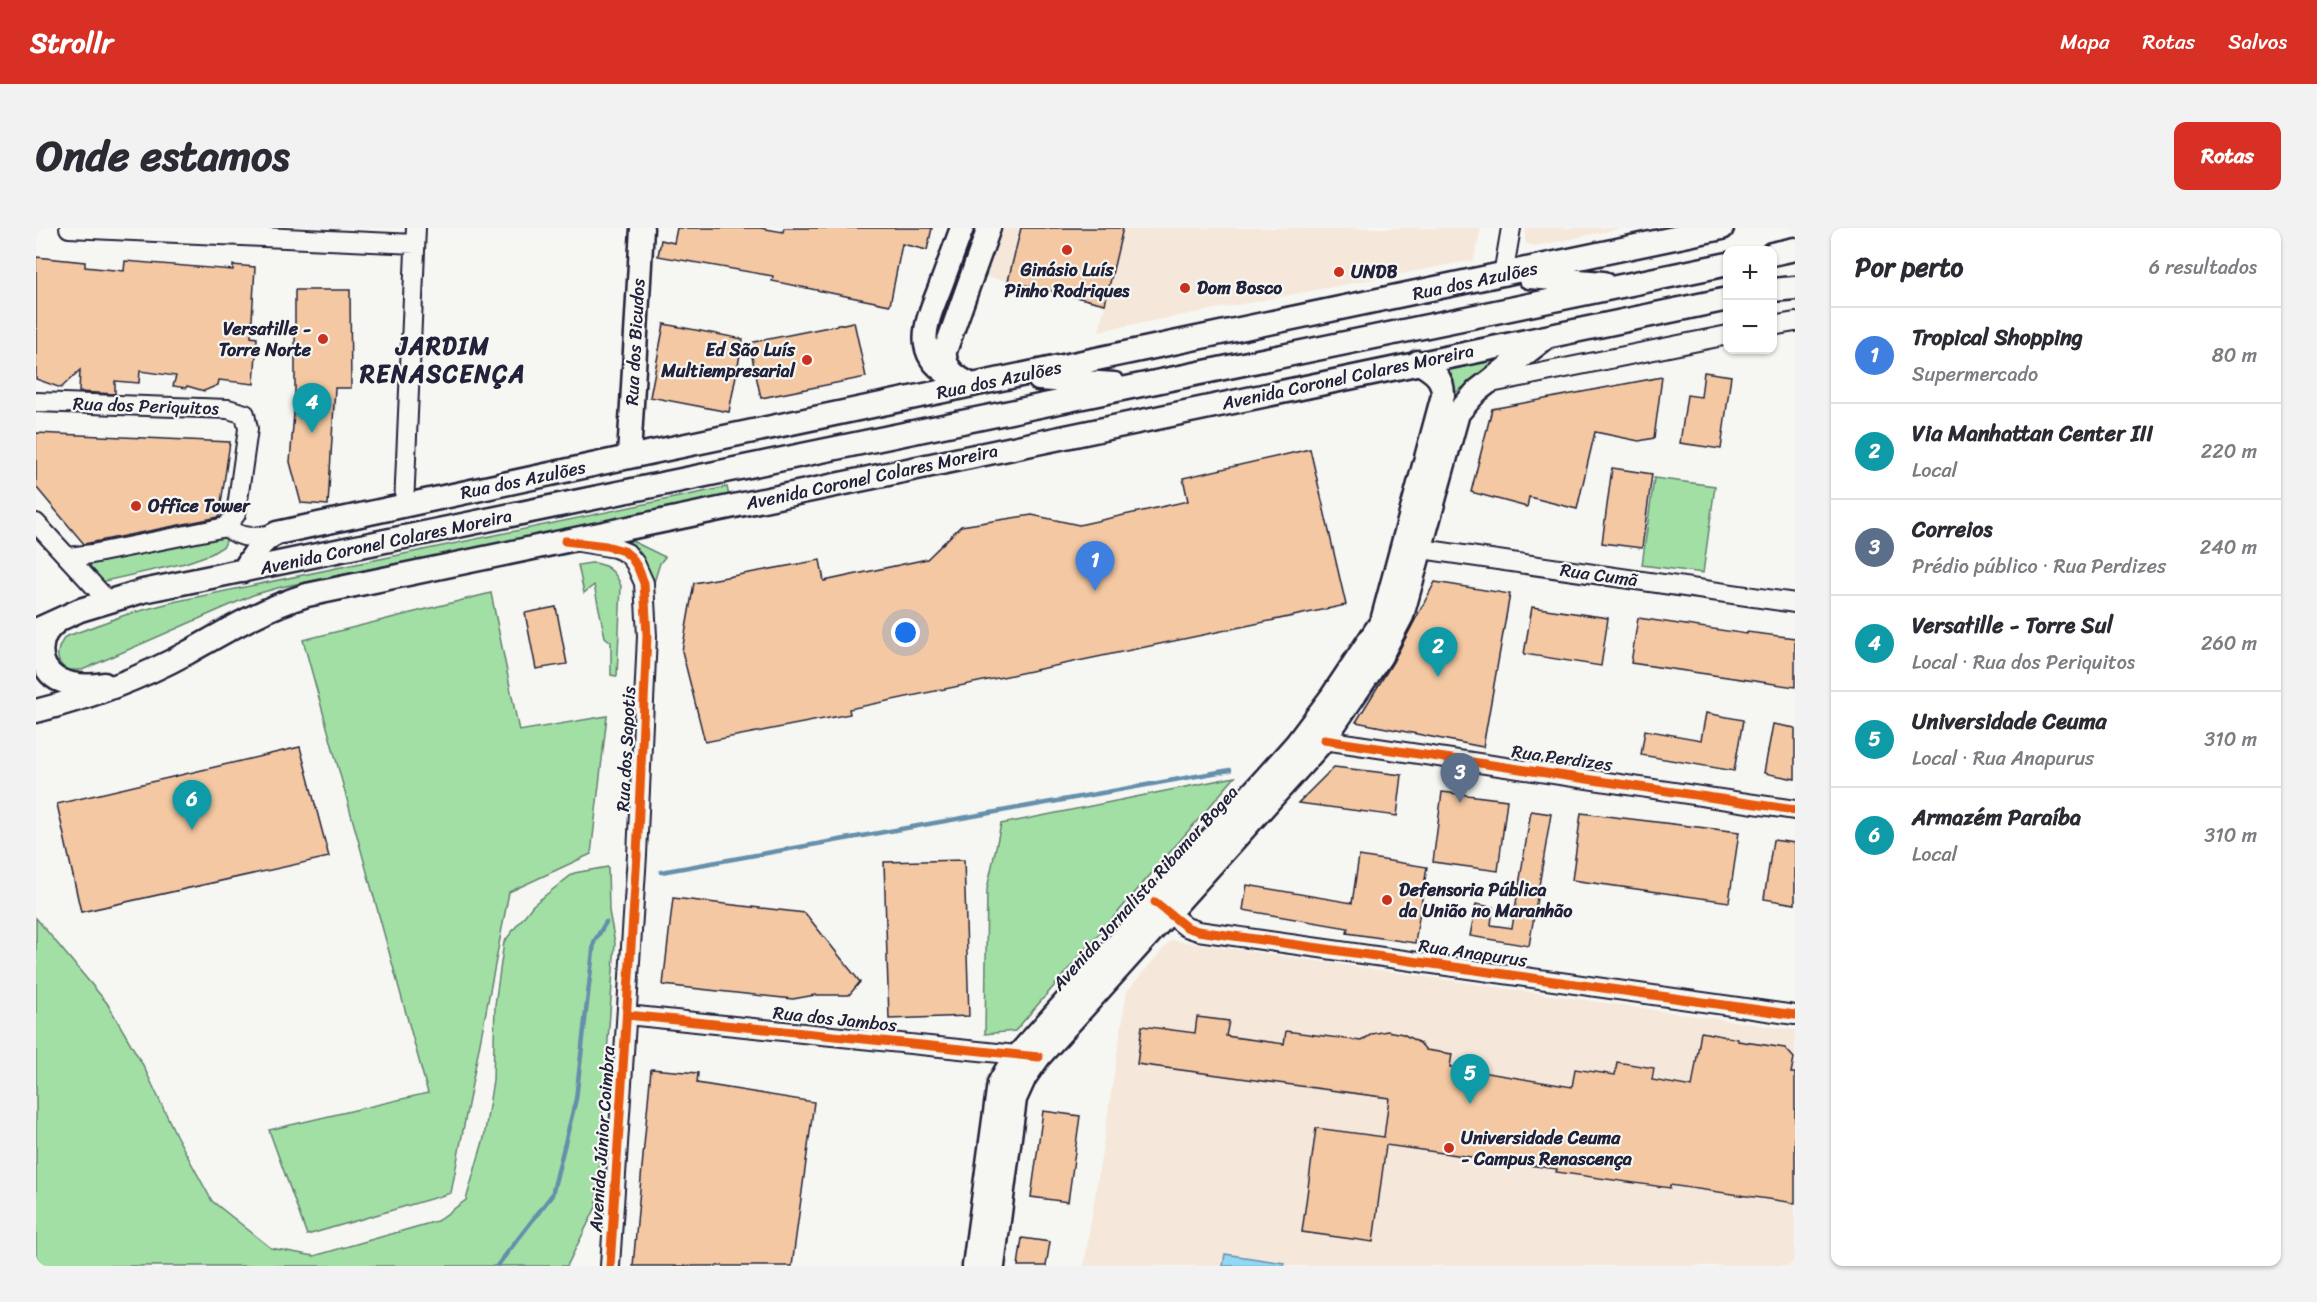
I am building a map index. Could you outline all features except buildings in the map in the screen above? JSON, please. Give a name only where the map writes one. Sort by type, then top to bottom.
[{"type":"main road","name":"Rua dos Bicudos","points":[[618,459],[642,228]]},
{"type":"main road","points":[[962,228],[925,326],[925,337],[933,361],[948,375],[967,382]]},
{"type":"main road","points":[[967,382],[946,363],[945,351],[989,228]]},
{"type":"main road","name":"Rua dos Azulões","points":[[243,571],[256,549],[277,533],[967,382],[1011,377],[1722,228]]},
{"type":"main road","points":[[1777,253],[1795,249]]},
{"type":"main road","name":"Avenida Coronel Colares Moreira","points":[[36,630],[107,600],[143,591],[1723,265]]},
{"type":"main road","points":[[1503,275],[1630,285]]},
{"type":"main road","points":[[1777,290],[1795,288]]},
{"type":"main road","name":"Avenida Coronel Colares Moreira","points":[[36,711],[85,698],[146,673],[257,614],[290,600],[1418,362],[1723,300]]},
{"type":"main road","name":"Avenida Jornalista Ribamar Bogea","points":[[974,1266],[999,1083],[1010,1064],[1029,1056],[1162,907],[1296,744],[1332,696],[1382,621],[1411,548],[1455,420],[1470,397],[1550,335]]},
{"type":"main road","name":"Avenida Jornalista Ribamar Bogea","points":[[1162,907],[1324,740],[1396,629],[1402,616],[1411,548],[1443,394],[1438,376],[1418,362]]},
{"type":"main road","points":[[1011,377],[1142,386]]},
{"type":"main road","points":[[516,515],[618,459]]},
{"type":"main road","points":[[64,617],[46,631],[40,646],[42,663],[54,678],[89,686],[108,684],[146,673]]},
{"type":"main road","name":"Avenida Jornalista Ribamar Bogea","points":[[993,1266],[1015,1099],[1025,1077],[1029,1056]]},
{"type":"street","points":[[69,228],[416,236],[404,506]]},
{"type":"street","points":[[1503,275],[1511,228]]},
{"type":"street","points":[[1777,325],[1795,322]]},
{"type":"street","name":"Avenida Coronel Colares Moreira","points":[[1485,385],[1723,336]]},
{"type":"street","name":"Rua dos Periquitos","points":[[36,402],[228,409],[245,414],[248,429],[237,507],[234,519],[226,527]]},
{"type":"street","points":[[36,523],[107,600]]},
{"type":"street","points":[[69,557],[226,527]]},
{"type":"street","name":"Rua dos Azulões","points":[[226,527],[239,535],[250,538],[277,533]]},
{"type":"street","name":"Rua dos Sapotis","points":[[565,541],[615,548],[631,557],[644,583],[647,636],[627,1015]]},
{"type":"street","name":"Rua Cumã","points":[[1411,548],[1795,603]]},
{"type":"street","name":"Rua Perdizes","points":[[1324,740],[1795,810]]},
{"type":"street","name":"Rua Anapurus","points":[[1162,907],[1186,927],[1198,931],[1795,1015]]},
{"type":"street","name":"Rua dos Jambos","points":[[627,1015],[1029,1056]]},
{"type":"street","name":"Avenida Júnior Coimbra","points":[[610,1266],[627,1015]]},
{"type":"shaded area","points":[[999,228],[1021,228],[1008,281],[981,276]]},
{"type":"shaded area","points":[[1123,228],[1481,228],[1474,260],[1099,331]]},
{"type":"shaded area","points":[[1526,228],[1624,228],[1535,246],[1527,244],[1525,240]]},
{"type":"shaded area","name":"Universidade Ceuma - Campus Renascença","points":[[1171,940],[1795,1030],[1795,1266],[1084,1266],[1127,991]]},
{"type":"green space","points":[[1513,351],[1455,393],[1447,407],[1442,367]]},
{"type":"green space","points":[[1654,478],[1715,486],[1703,573],[1642,565]]},
{"type":"green space","points":[[540,482],[524,492],[296,542],[305,534]]},
{"type":"green space","points":[[727,487],[729,496],[281,587],[253,595],[82,670],[67,670],[58,659],[58,650],[65,637],[125,615],[173,602]]},
{"type":"green space","points":[[216,530],[227,539],[224,546],[211,554],[185,563],[96,583],[88,569],[91,561]]},
{"type":"green space","points":[[628,539],[665,557],[660,563],[651,592],[624,544]]},
{"type":"green space","points":[[591,563],[610,569],[621,586],[617,676],[611,675],[611,642],[605,637],[594,585],[584,593],[578,565]]},
{"type":"green space","points":[[491,593],[519,731],[607,716],[591,854],[509,892],[451,1193],[307,1235],[269,1130],[428,1093],[303,640]]},
{"type":"green space","points":[[1235,777],[1015,1031],[985,1034],[987,889],[1001,824]]},
{"type":"green space","points":[[608,867],[609,911],[615,943],[596,1207],[567,1266],[36,1266],[36,918],[107,1003],[143,1065],[176,1135],[212,1201],[271,1248],[314,1256],[437,1221],[466,1200],[484,1138],[493,1080],[495,1005],[504,942],[533,905],[574,873]]},
{"type":"water","points":[[1225,1254],[1284,1263],[1284,1266],[1223,1266]]},
{"type":"waterway","points":[[661,872],[1230,770]]},
{"type":"waterway","points":[[497,1266],[552,1195],[576,1099],[594,942],[606,922]]},
{"type":"cycle path","points":[[565,541],[606,546],[624,551],[638,568],[644,583],[647,636],[637,855],[610,1266]]},
{"type":"cycle path","points":[[1324,740],[1795,810]]},
{"type":"cycle path","points":[[1155,902],[1186,927],[1198,931],[1795,1015]]},
{"type":"cycle path","points":[[627,1015],[1039,1057]]},
{"type":"place","name":"Ginásio Luís Pinho Rodriques","points":[[1067,250]]},
{"type":"place","name":"UNDB","points":[[1339,272]]},
{"type":"place","name":"Dom Bosco","points":[[1185,288]]},
{"type":"place","name":"Versatille - Torre Norte","points":[[323,339]]},
{"type":"place","name":"Ed São Luís Multiempresarial","points":[[807,360]]},
{"type":"place","name":"Versatille - Torre Sul","points":[[312,433]]},
{"type":"place","name":"Office Tower","points":[[136,506]]},
{"type":"place","name":"Tropical Shopping","points":[[1095,591]]},
{"type":"place","name":"Via Manhattan Center III","points":[[1438,677]]},
{"type":"place","name":"Correios","points":[[1460,803]]},
{"type":"place","name":"Armazém Paraíba","points":[[192,830]]},
{"type":"place","name":"Defensoria Pública da União no Maranhão","points":[[1387,900]]},
{"type":"place","name":"Universidade Ceuma","points":[[1470,1104]]},
{"type":"place","name":"Universidade Ceuma - Campus Renascença","points":[[1449,1148]]},
{"type":"district","name":"JARDIM RENASCENÇA","points":[[443,360]]}]
